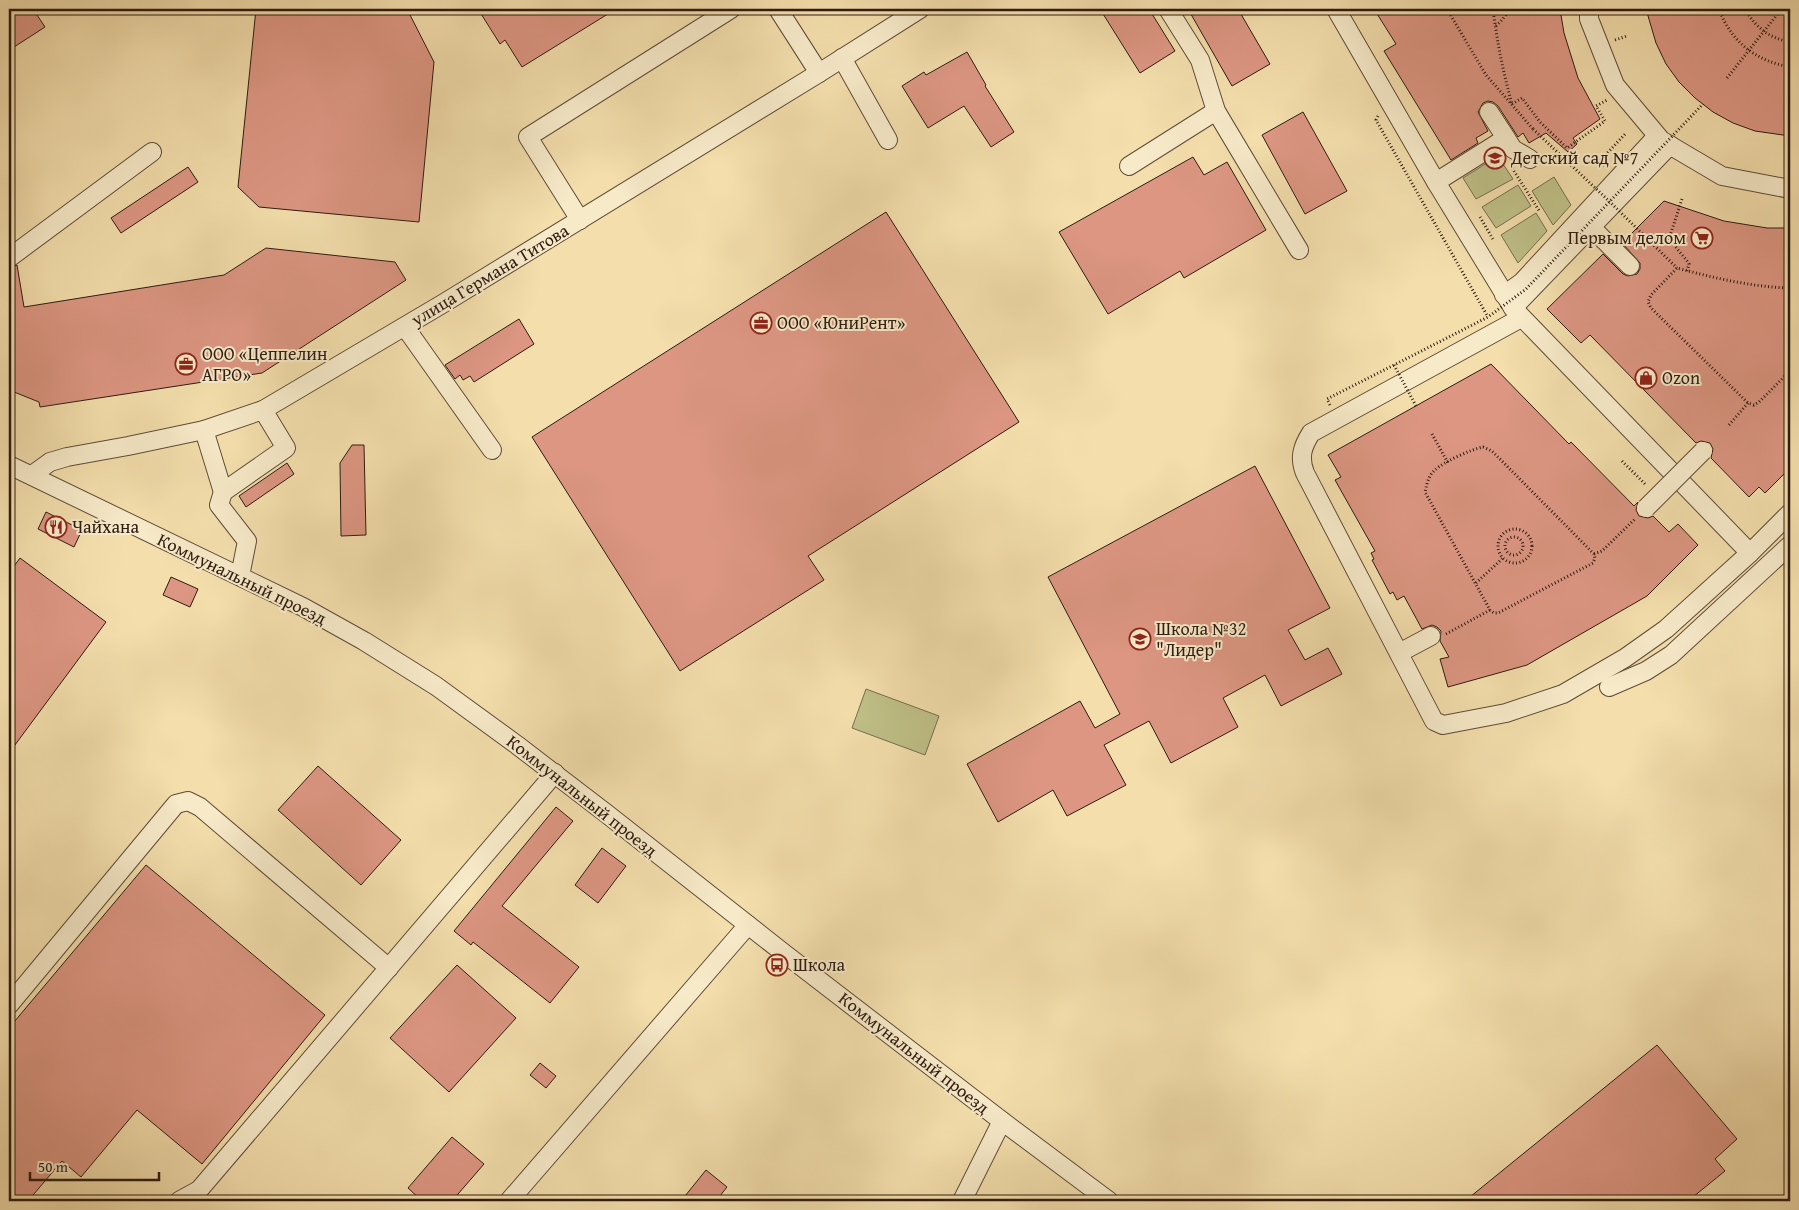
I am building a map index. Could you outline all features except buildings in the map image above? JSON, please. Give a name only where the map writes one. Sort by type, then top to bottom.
[{"type":"street","points":[[580,220],[528,137],[731,9]]},
{"type":"street","points":[[778,9],[819,73]]},
{"type":"street","name":"улица Германа Титова","points":[[32,475],[50,462],[67,457],[204,430],[263,410],[405,327],[920,9]]},
{"type":"street","points":[[1168,9],[1200,60],[1216,111],[1299,250]]},
{"type":"street","points":[[1336,9],[1436,182],[1512,307],[1750,553]]},
{"type":"street","points":[[1589,9],[1589,19],[1615,86],[1664,140],[1722,176],[1790,189]]},
{"type":"street","points":[[842,58],[888,140]]},
{"type":"street","points":[[1130,166],[1216,111]]},
{"type":"street","points":[[1489,112],[1513,149],[1530,159]]},
{"type":"street","points":[[1436,182],[1506,138]]},
{"type":"street","points":[[1512,307],[1522,282],[1664,140]]},
{"type":"street","points":[[1664,140],[1591,227],[1512,307],[1311,433],[1305,442],[1301,455],[1305,473],[1434,721],[1443,725],[1506,713],[1563,694],[1626,658],[1666,629],[1750,553],[1790,513]]},
{"type":"street","points":[[9,258],[152,152]]},
{"type":"street","points":[[1591,227],[1630,266]]},
{"type":"street","points":[[405,327],[492,450]]},
{"type":"street","points":[[223,492],[286,448],[263,410]]},
{"type":"street","points":[[204,430],[223,492],[219,505],[247,541],[240,576]]},
{"type":"street","points":[[1652,503],[1703,451]]},
{"type":"street","name":"Коммунальный проезд","points":[[9,465],[303,607],[364,641],[436,686],[555,774],[1002,1121],[1109,1201]]},
{"type":"street","points":[[1609,687],[1646,671],[1671,655],[1790,545]]},
{"type":"street","points":[[1399,654],[1438,635]]},
{"type":"street","points":[[179,1201],[199,1190],[555,774]]},
{"type":"street","points":[[9,1005],[176,804],[188,801],[200,807],[388,968]]},
{"type":"street","points":[[509,1201],[748,925]]},
{"type":"street","points":[[962,1201],[1002,1121]]},
{"type":"path","points":[[1446,9],[1486,75],[1533,129],[1677,268],[1710,278],[1790,288]]},
{"type":"path","points":[[1493,9],[1503,73],[1513,106]]},
{"type":"path","points":[[1495,27],[1510,9]]},
{"type":"path","points":[[1719,9],[1730,32],[1750,51],[1764,60],[1790,67]]},
{"type":"path","points":[[1744,9],[1764,32],[1780,40],[1790,42]]},
{"type":"path","points":[[1727,78],[1750,51],[1778,10],[1790,16]]},
{"type":"path","points":[[1612,41],[1627,36]]},
{"type":"path","points":[[1513,106],[1522,98],[1540,122],[1567,148],[1605,121],[1596,106]]},
{"type":"path","points":[[1336,394],[1488,317],[1526,289],[1703,104]]},
{"type":"path","points":[[1376,120],[1488,317]]},
{"type":"path","points":[[1605,166],[1600,161],[1626,133]]},
{"type":"path","points":[[1512,167],[1540,212]]},
{"type":"path","points":[[1682,199],[1669,240],[1689,264],[1687,271]]},
{"type":"path","points":[[1677,268],[1651,295],[1648,302],[1651,308],[1748,403],[1754,404],[1759,402],[1790,371]]},
{"type":"path","points":[[1394,365],[1416,406]]},
{"type":"path","points":[[1729,425],[1748,403]]},
{"type":"path","points":[[1432,434],[1448,463]]},
{"type":"path","points":[[1483,447],[1492,451],[1594,554],[1593,563],[1498,613],[1494,613],[1490,610],[1425,492],[1427,481],[1434,470],[1473,449],[1483,447]]},
{"type":"path","points":[[1594,554],[1602,551],[1652,503],[1622,460]]},
{"type":"path","points":[[1515,529],[1527,534],[1532,546],[1526,558],[1515,563],[1503,558],[1499,552],[1499,539],[1508,530],[1515,529]]},
{"type":"path","points":[[1508,530],[1511,537]]},
{"type":"path","points":[[1511,537],[1520,538],[1527,534]]},
{"type":"path","points":[[1511,537],[1505,544],[1508,553],[1513,555],[1522,552],[1524,547],[1520,538]]},
{"type":"path","points":[[1476,583],[1503,558]]},
{"type":"path","points":[[1438,635],[1490,610]]},
{"type":"green space","points":[[1490,161],[1503,164],[1513,179],[1476,199],[1463,178]]},
{"type":"green space","points":[[1554,177],[1571,205],[1553,225],[1532,191]]},
{"type":"green space","points":[[1518,185],[1531,206],[1496,228],[1482,207]]},
{"type":"green space","points":[[1536,213],[1547,231],[1518,263],[1501,235]]},
{"type":"green space","points":[[866,689],[939,716],[925,755],[852,728]]},
{"type":"place","name":"Детский сад №7","points":[[1495,158]]},
{"type":"place","name":"Первым делом","points":[[1702,238]]},
{"type":"place","name":"ООО «ЮниРент»","points":[[761,323]]},
{"type":"place","name":"ООО «Цеппелин АГРО»","points":[[186,364]]},
{"type":"place","name":"Ozon","points":[[1646,378]]},
{"type":"place","name":"Чайхана","points":[[56,527]]},
{"type":"place","name":"Школа №32 \"Лидер\"","points":[[1140,639]]},
{"type":"place","name":"Школа","points":[[777,965]]}]
